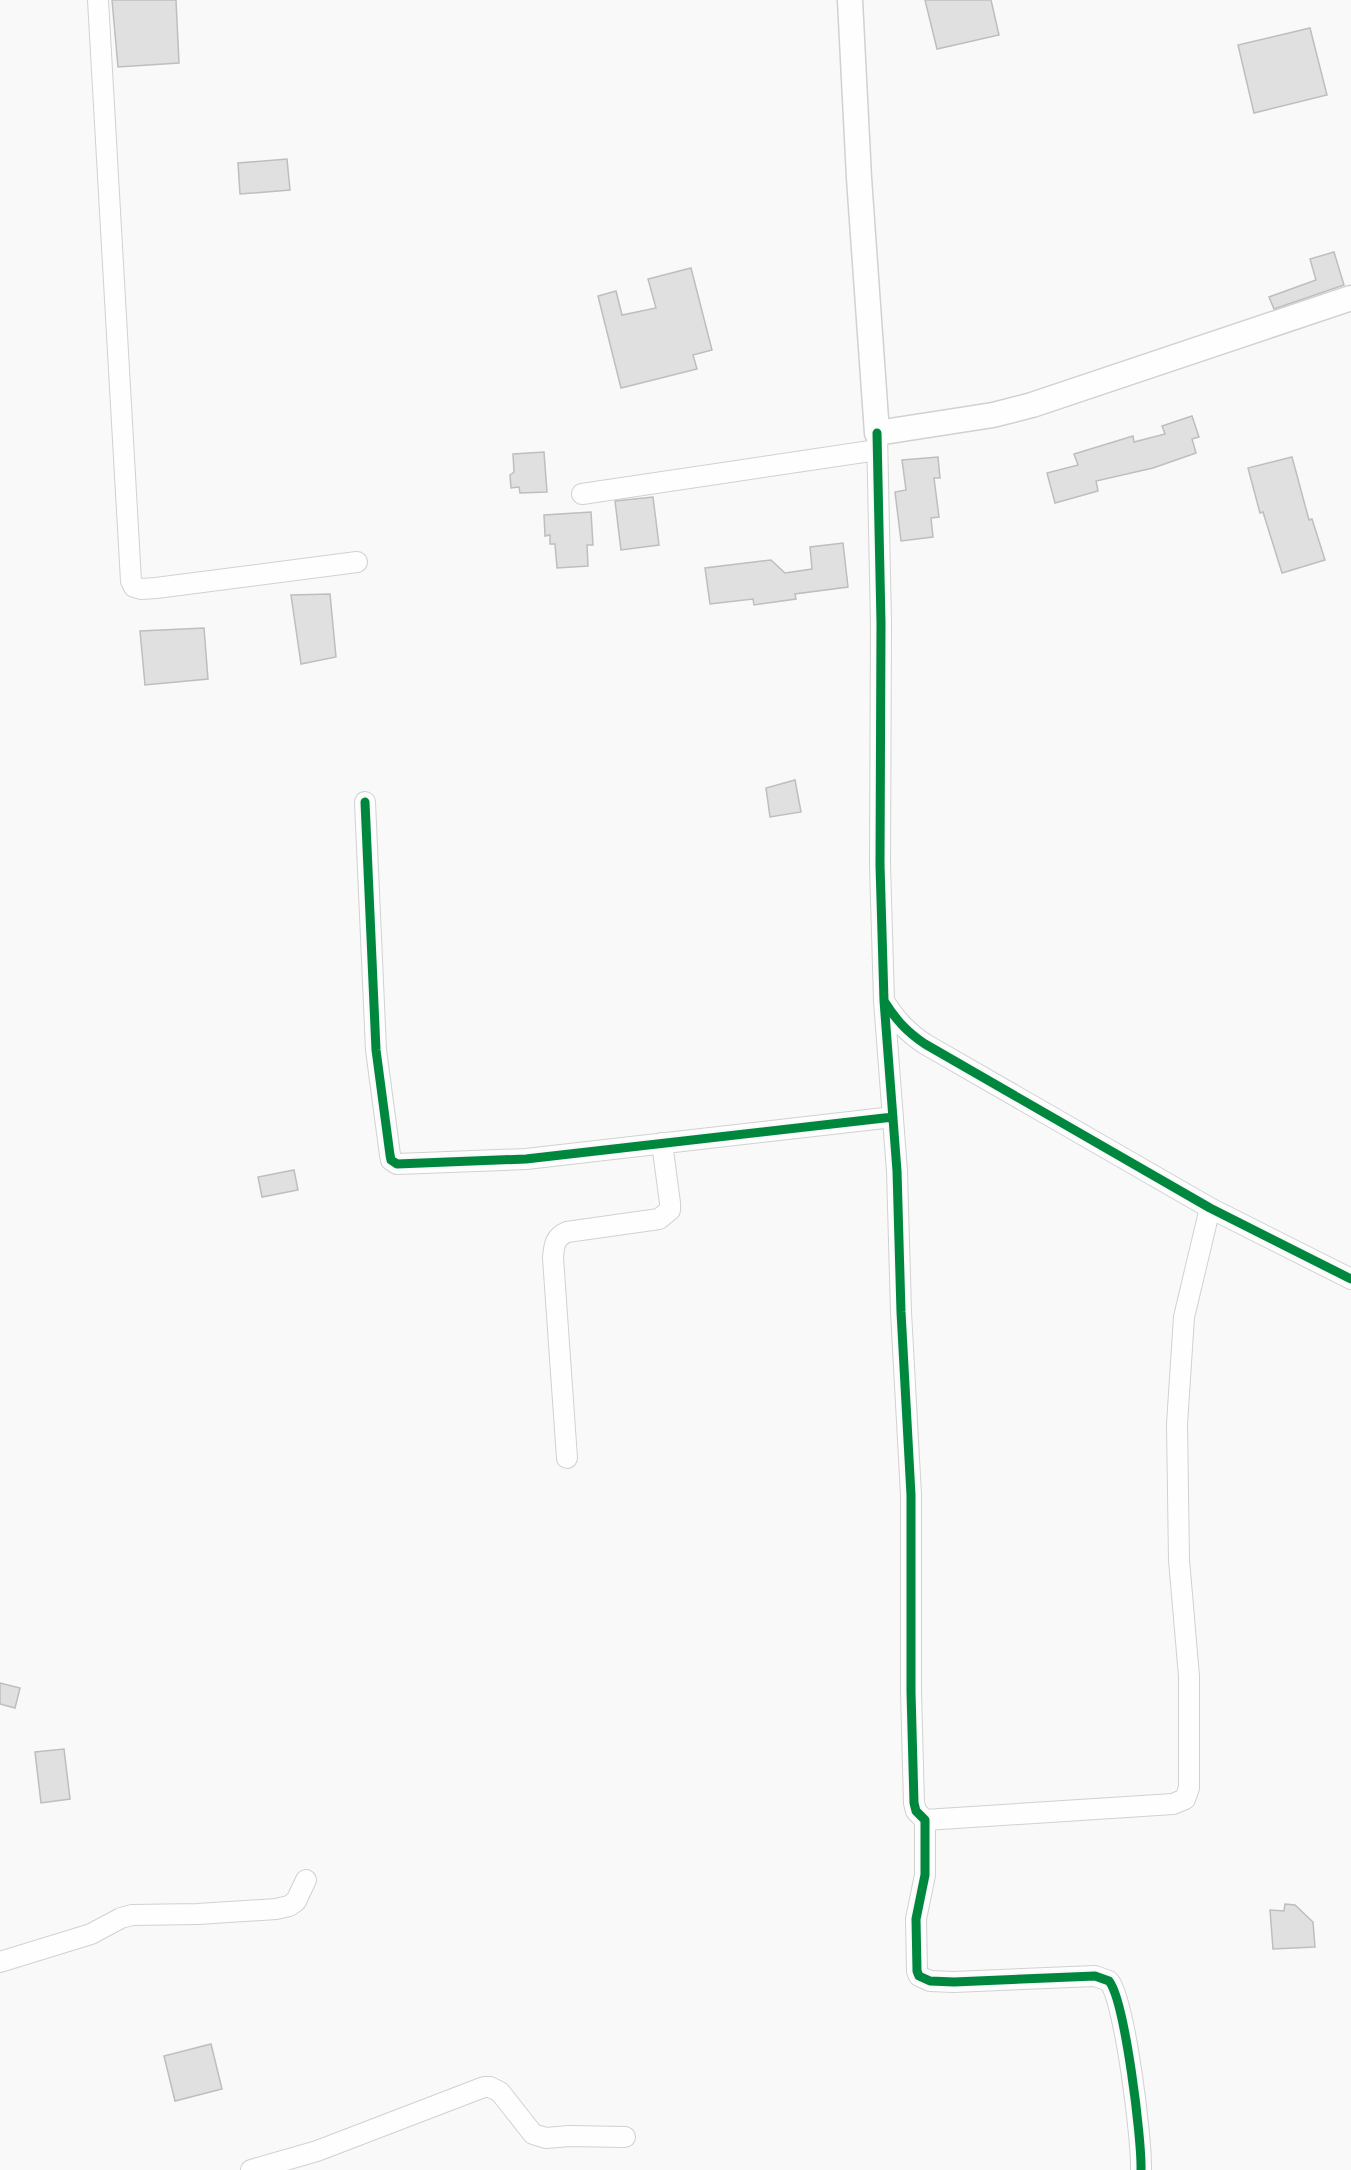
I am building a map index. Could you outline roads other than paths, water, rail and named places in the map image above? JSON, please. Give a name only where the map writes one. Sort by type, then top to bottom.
[{"type":"main road","points":[[850,0],[859,178],[877,441],[1032,405],[1351,298]]},
{"type":"street","points":[[98,0],[131,581],[134,587],[141,589],[156,588],[357,562]]},
{"type":"street","points":[[582,494],[877,441],[881,623],[880,865],[884,1001],[893,1117],[911,1495],[911,1692],[914,1803],[916,1811],[925,1820],[925,1875],[920,1896],[915,1964],[919,1976],[930,1981],[1095,1976],[1109,1981],[1117,1996],[1127,2050],[1141,2170]]},
{"type":"street","points":[[365,802],[376,1050],[392,1160],[397,1164],[525,1159],[893,1117]]},
{"type":"street","points":[[884,1001],[908,1033],[925,1044],[1210,1208],[1351,1279]]},
{"type":"street","points":[[567,1458],[554,1247],[560,1235],[567,1232],[659,1219],[667,1214],[670,1210],[670,1203],[662,1143]]},
{"type":"street","points":[[925,1820],[1173,1804],[1185,1799],[1189,1788],[1189,1676],[1179,1560],[1177,1424],[1184,1317],[1210,1208]]},
{"type":"street","points":[[0,1962],[91,1935],[121,1918],[132,1915],[198,1914],[290,1906],[296,1901],[306,1880]]},
{"type":"street","points":[[251,2170],[317,2151],[484,2087],[500,2092],[533,2134],[546,2138],[625,2137]]}]
